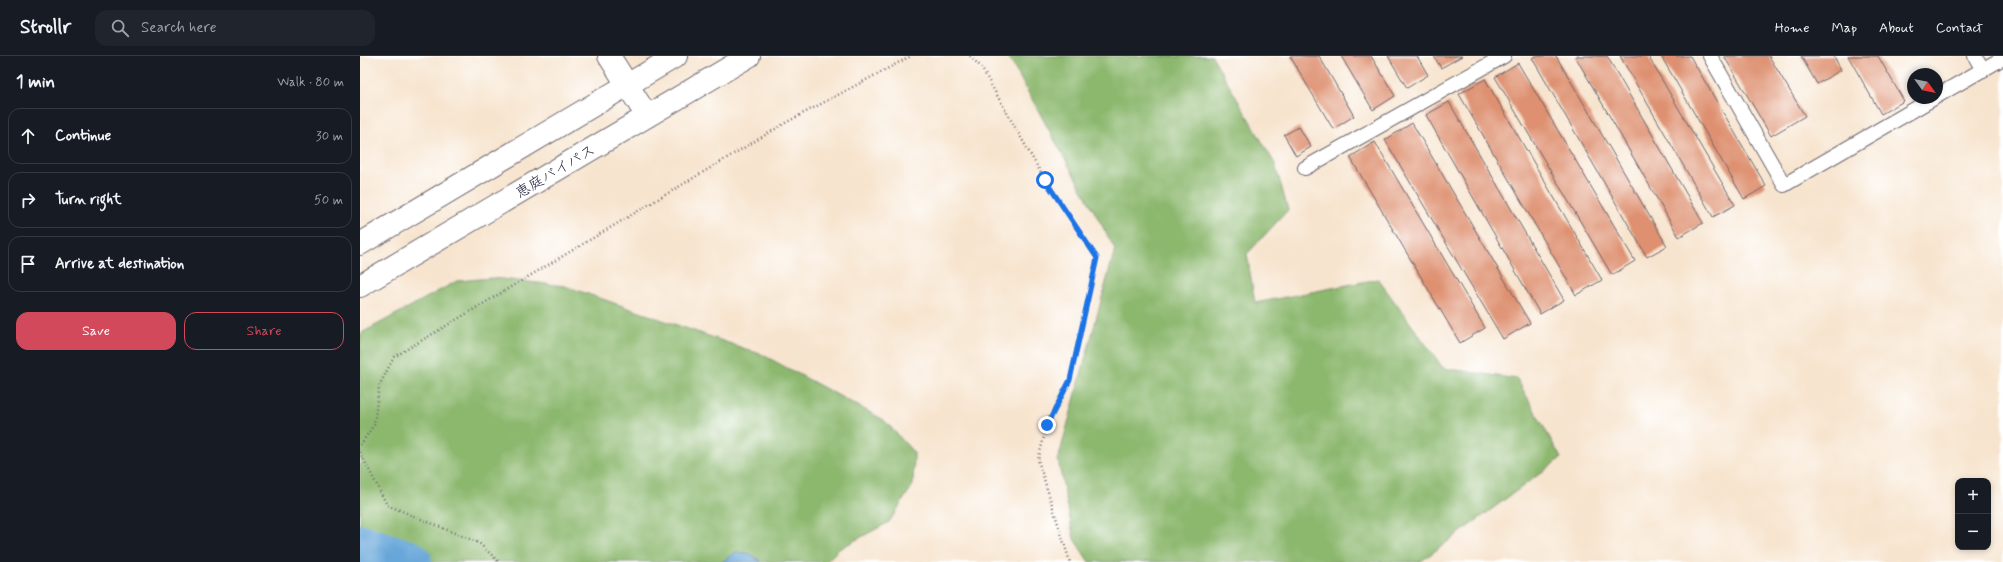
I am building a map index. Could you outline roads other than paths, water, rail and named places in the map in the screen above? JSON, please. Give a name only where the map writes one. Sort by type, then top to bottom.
[{"type":"main road","points":[[609,56],[647,116]]},
{"type":"main road","points":[[360,244],[628,86],[676,56]]},
{"type":"main road","name":"恵庭バイパス","points":[[360,286],[749,56]]},
{"type":"lane","points":[[1305,168],[1504,56]]},
{"type":"lane","points":[[1710,56],[1784,185],[1924,104]]},
{"type":"lane","points":[[1975,56],[1983,70]]},
{"type":"lane","points":[[1943,93],[2003,58]]},
{"type":"water","points":[[736,552],[751,554],[761,562],[722,562]]},
{"type":"waterway","points":[[360,545],[411,562]]}]
